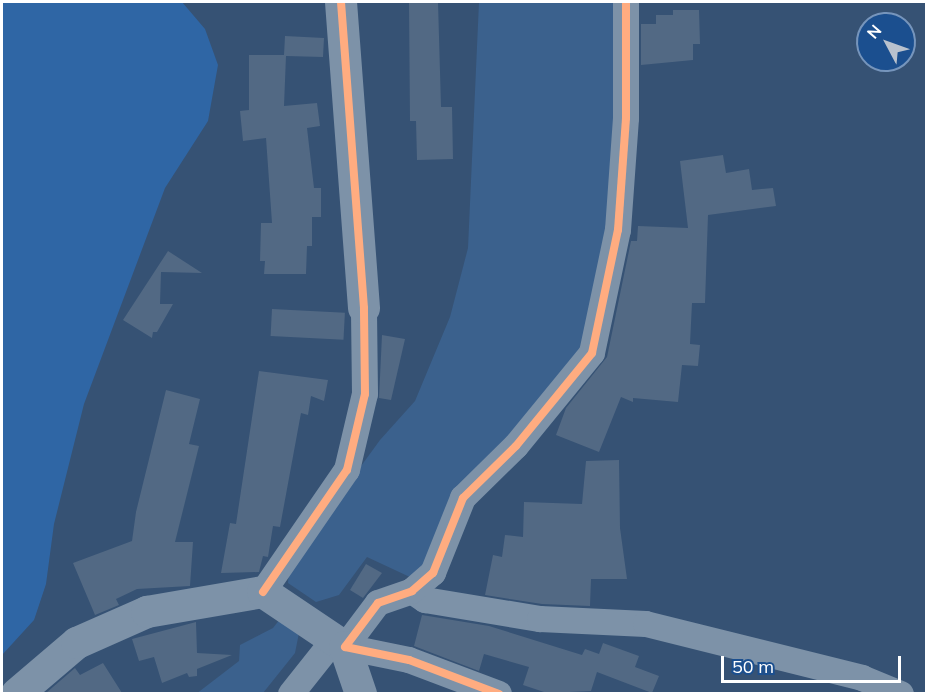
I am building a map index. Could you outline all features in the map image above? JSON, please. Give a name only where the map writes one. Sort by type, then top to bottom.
[{"type":"street","points":[[263,592],[347,470],[365,394],[364,308],[341,2]]},
{"type":"street","points":[[291,693],[378,603],[412,591],[433,573],[463,498],[552,404],[592,353],[599,335],[618,230],[626,118],[626,2]]},
{"type":"street","points":[[412,591],[425,600],[540,618],[646,624],[861,678],[901,693]]},
{"type":"street","points":[[17,693],[77,643],[147,612],[263,592],[340,644],[409,660],[499,693]]},
{"type":"street","points":[[340,644],[361,693]]},
{"type":"shaded area","points":[[2,2],[182,2],[205,29],[218,65],[208,121],[165,188],[84,404],[54,524],[46,584],[34,620],[2,655]]},
{"type":"shaded area","points":[[479,2],[618,2],[609,241],[588,349],[428,567],[412,578],[367,557],[339,595],[316,602],[288,583],[289,565],[380,440],[415,401],[450,317],[468,248]]},
{"type":"shaded area","points":[[280,619],[299,633],[295,653],[263,693],[196,694],[239,661],[240,645],[273,628]]},
{"type":"building","points":[[409,2],[438,2],[441,107],[452,107],[453,159],[417,160],[416,121],[410,121]]},
{"type":"building","points":[[673,10],[699,10],[700,44],[693,44],[693,60],[641,65],[641,24],[656,24],[656,15],[673,15]]},
{"type":"building","points":[[285,36],[324,38],[323,57],[286,56],[284,106],[317,103],[320,126],[307,128],[314,188],[321,188],[321,217],[312,217],[312,246],[307,246],[306,274],[264,274],[265,261],[260,261],[261,223],[272,223],[266,138],[243,141],[240,111],[249,110],[249,55],[284,55]]},
{"type":"building","points":[[723,155],[726,173],[749,169],[752,190],[773,188],[776,206],[708,215],[705,303],[692,303],[690,344],[700,345],[698,366],[682,365],[678,402],[633,398],[633,402],[621,397],[599,452],[556,435],[566,408],[607,357],[631,241],[637,241],[638,226],[688,228],[680,161]]},
{"type":"building","points":[[168,251],[202,273],[161,272],[160,304],[173,304],[157,332],[153,332],[152,338],[123,320]]},
{"type":"building","points":[[272,309],[345,313],[343,340],[271,336]]},
{"type":"building","points":[[382,335],[405,339],[391,400],[379,398]]},
{"type":"building","points":[[259,371],[328,380],[324,401],[311,396],[308,415],[301,413],[280,527],[273,526],[268,557],[263,556],[259,572],[221,573],[230,523],[236,524]]},
{"type":"building","points":[[166,390],[200,399],[189,444],[199,446],[175,542],[193,542],[190,586],[137,589],[116,599],[119,605],[95,615],[73,563],[132,541],[136,512]]},
{"type":"building","points":[[619,460],[620,528],[627,579],[591,579],[590,606],[542,604],[485,595],[493,555],[502,557],[505,535],[523,537],[524,502],[582,504],[586,461]]},
{"type":"building","points":[[366,564],[382,573],[363,598],[350,590]]},
{"type":"building","points":[[422,615],[489,626],[582,655],[585,649],[599,654],[603,643],[639,656],[635,667],[659,676],[652,693],[597,672],[591,691],[547,693],[523,685],[529,667],[484,654],[479,671],[414,646]]},
{"type":"building","points":[[196,622],[197,653],[232,655],[197,669],[197,676],[189,677],[187,673],[162,683],[154,657],[139,661],[132,639]]},
{"type":"building","points":[[103,663],[122,693],[46,693],[75,668],[80,675]]},
{"type":"cycle path","points":[[263,592],[347,470],[365,394],[364,308],[341,2]]},
{"type":"cycle path","points":[[499,694],[409,660],[345,647],[378,603],[412,591],[433,573],[463,498],[516,446],[592,353],[618,230],[626,118],[626,2]]}]
